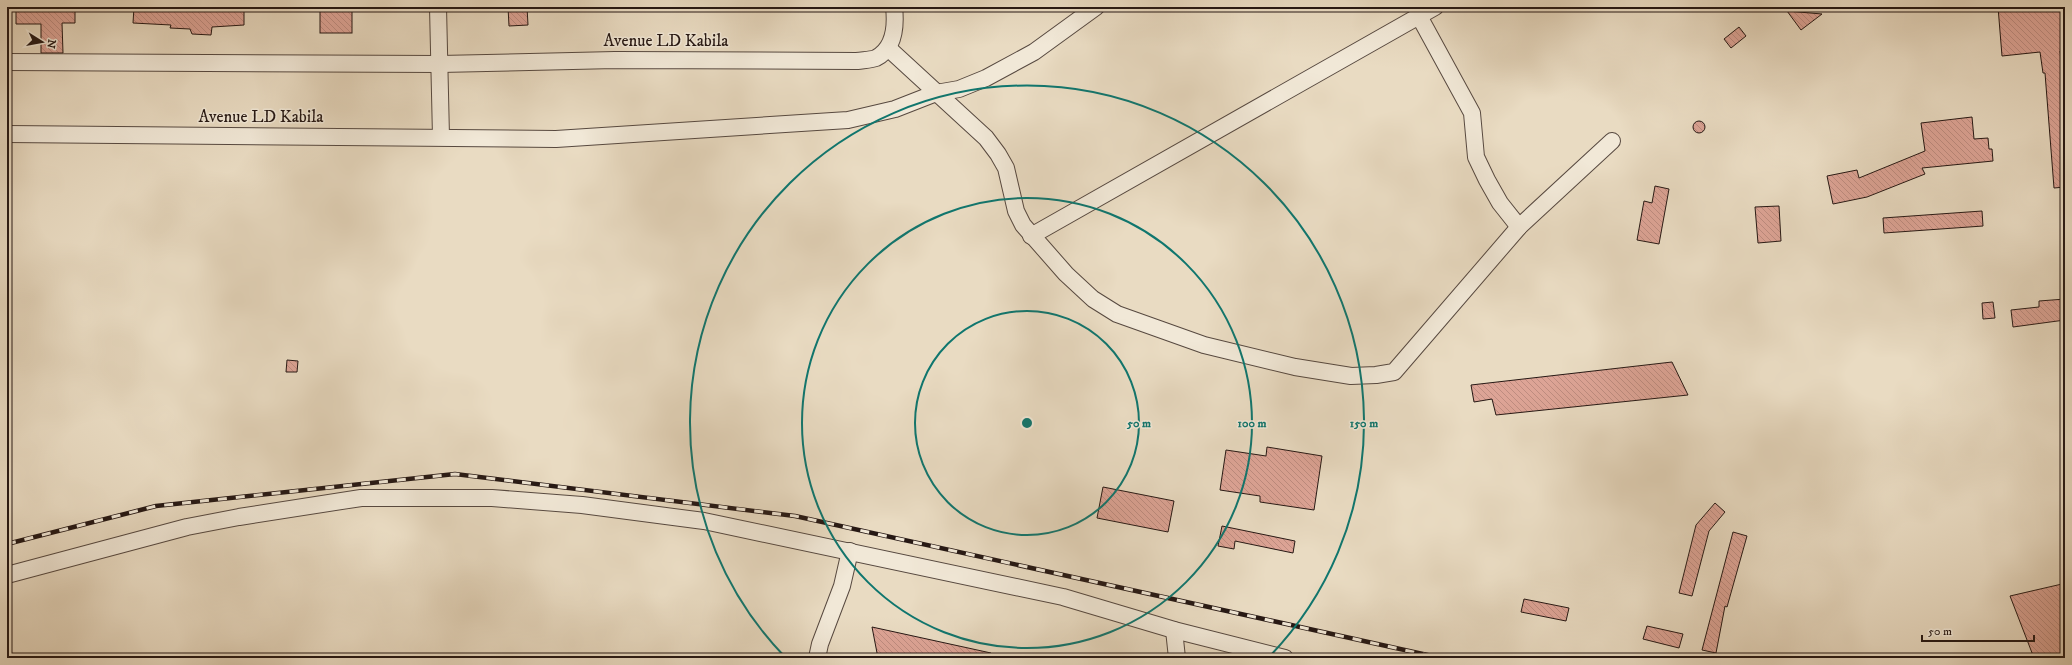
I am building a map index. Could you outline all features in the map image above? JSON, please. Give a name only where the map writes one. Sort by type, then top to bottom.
[{"type":"street","points":[[438,7],[441,137]]},
{"type":"street","points":[[894,7],[895,31],[888,48],[986,138],[1006,168],[1016,211],[1022,226],[1066,274],[1093,299],[1117,314],[1204,345],[1295,367],[1351,376],[1394,372],[1519,227],[1612,141]]},
{"type":"street","name":"Avenue LD Kabila","points":[[7,134],[556,139],[848,120],[895,109],[936,93],[959,89],[1010,66],[1034,52],[1096,7]]},
{"type":"street","points":[[1031,236],[1435,7]]},
{"type":"street","points":[[1419,16],[1472,113],[1476,157],[1500,203],[1519,227]]},
{"type":"street","name":"Avenue LD Kabila","points":[[7,62],[440,64],[615,60],[857,61],[876,58],[888,48]]},
{"type":"street","points":[[7,575],[187,527],[239,517],[361,498],[492,498],[582,505],[704,521],[850,551],[1063,598],[1174,630],[1285,658]]},
{"type":"street","points":[[817,658],[820,644],[842,586],[850,551]]},
{"type":"street","points":[[1174,630],[1177,658]]},
{"type":"building","points":[[16,7],[75,7],[75,23],[62,23],[63,53],[41,53],[41,24],[16,24]]},
{"type":"building","points":[[134,7],[213,7],[213,10],[244,9],[244,25],[212,27],[211,35],[192,34],[190,29],[170,28],[171,25],[133,23]]},
{"type":"building","points":[[320,7],[352,7],[352,33],[320,33]]},
{"type":"building","points":[[508,7],[527,7],[528,25],[509,26]]},
{"type":"building","points":[[1998,7],[2065,7],[2065,50],[2060,51],[2063,74],[2065,74],[2065,187],[2054,188],[2045,73],[2043,73],[2040,52],[2002,56]]},
{"type":"building","points":[[1787,11],[1822,14],[1801,30]]},
{"type":"building","points":[[1739,27],[1746,36],[1731,48],[1724,39]]},
{"type":"building","points":[[1972,117],[1974,139],[1988,138],[1989,149],[1992,149],[1993,161],[1922,168],[1925,174],[1867,197],[1833,204],[1827,176],[1857,170],[1859,178],[1925,151],[1921,123]]},
{"type":"building","points":[[1701,121],[1704,122],[1704,132],[1697,133],[1694,132],[1693,125],[1694,122]]},
{"type":"building","points":[[1655,186],[1669,189],[1659,244],[1637,240],[1644,201],[1652,203]]},
{"type":"building","points":[[1779,206],[1781,241],[1758,243],[1755,207]]},
{"type":"building","points":[[1982,211],[1983,226],[1884,233],[1883,218]]},
{"type":"building","points":[[2065,299],[2065,320],[2013,327],[2011,310],[2039,307],[2039,301]]},
{"type":"building","points":[[1993,302],[1995,318],[1983,319],[1982,303]]},
{"type":"building","points":[[287,360],[298,361],[297,372],[286,372]]},
{"type":"building","points":[[1672,362],[1688,395],[1496,415],[1492,399],[1474,402],[1471,385]]},
{"type":"building","points":[[1267,447],[1322,456],[1314,510],[1260,502],[1260,496],[1220,490],[1226,450],[1266,456]]},
{"type":"building","points":[[1103,487],[1174,501],[1168,532],[1097,518]]},
{"type":"building","points":[[1715,503],[1725,512],[1709,531],[1692,596],[1679,593],[1696,525]]},
{"type":"building","points":[[1222,526],[1295,541],[1293,553],[1235,541],[1234,549],[1218,546]]},
{"type":"building","points":[[1733,532],[1747,536],[1727,607],[1725,606],[1716,653],[1702,650]]},
{"type":"building","points":[[2062,584],[2065,592],[2065,658],[2034,658],[2010,596]]},
{"type":"building","points":[[1524,599],[1569,608],[1566,621],[1521,612]]},
{"type":"building","points":[[1647,626],[1683,634],[1679,648],[1643,639]]},
{"type":"building","points":[[872,627],[991,653],[991,658],[878,658]]},
{"type":"railway","points":[[7,544],[156,506],[455,474],[795,516],[1441,658]]}]
